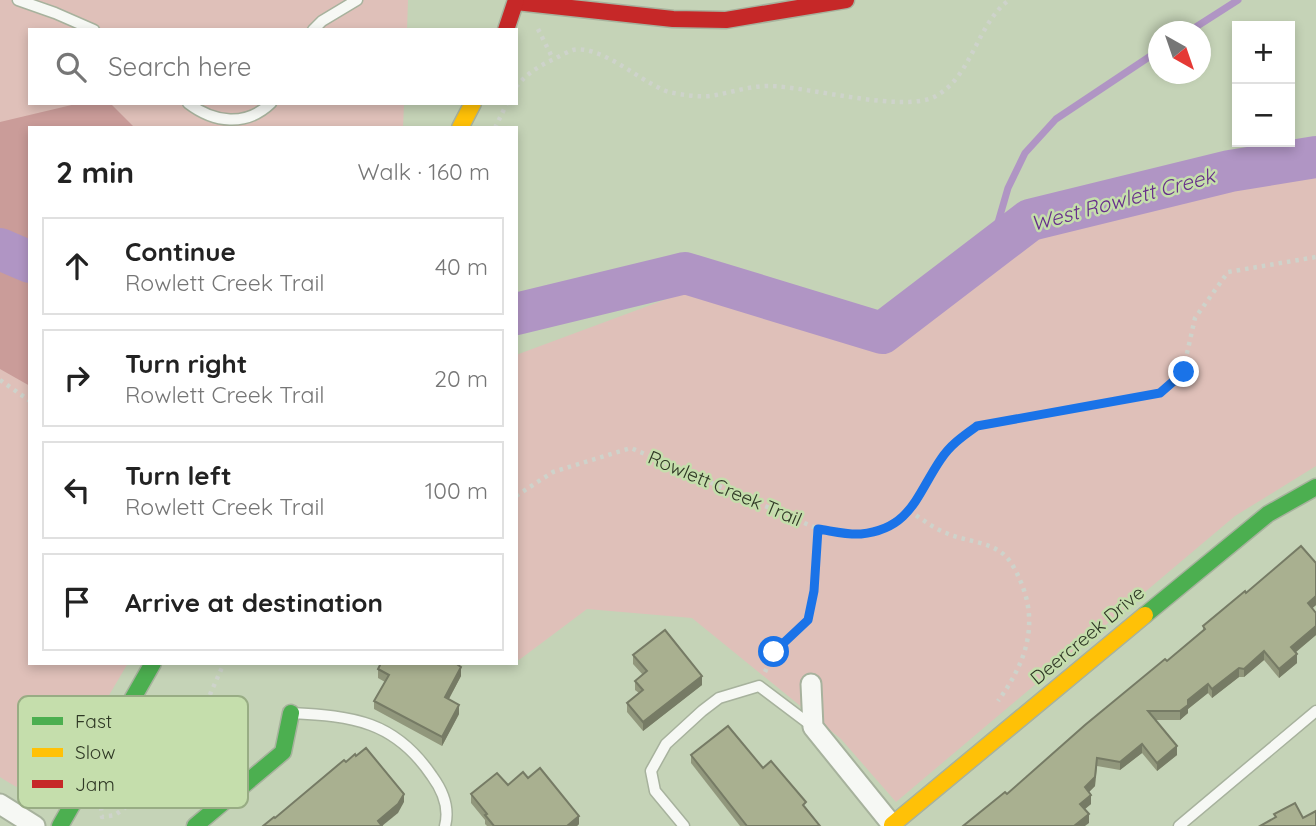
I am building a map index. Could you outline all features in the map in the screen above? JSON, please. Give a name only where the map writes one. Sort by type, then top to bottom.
[{"type":"street","points":[[507,28],[516,1],[673,19],[726,20],[846,0]]},
{"type":"street","points":[[461,126],[472,105]]},
{"type":"street","name":"Deercreek Drive","points":[[892,825],[1268,514],[1316,486]]},
{"type":"street","points":[[134,696],[152,665]]},
{"type":"street","points":[[811,684],[813,727],[892,825]]},
{"type":"street","points":[[248,781],[283,752],[291,713]]},
{"type":"street","points":[[0,804],[35,826]]},
{"type":"street","points":[[60,826],[70,808]]},
{"type":"street","points":[[195,826],[216,808]]},
{"type":"lane","points":[[18,0],[90,28]]},
{"type":"lane","points":[[315,28],[357,0]]},
{"type":"lane","points":[[191,105],[216,118],[235,121],[256,114],[268,105]]},
{"type":"lane","points":[[684,826],[655,791],[651,771],[666,744],[719,698],[759,686],[813,727]]},
{"type":"lane","points":[[1179,826],[1316,711]]},
{"type":"lane","points":[[291,713],[359,719],[393,734],[420,758],[441,789],[446,803],[444,826]]},
{"type":"path","points":[[518,84],[523,78],[553,59],[573,50],[588,50],[665,91],[688,95],[713,96],[768,86],[891,101],[921,101],[936,96],[951,84],[963,69],[993,16],[1009,0]]},
{"type":"path","points":[[496,126],[506,105]]},
{"type":"path","name":"Rowlett Creek Trail","points":[[518,495],[553,472],[631,448],[818,529],[858,534],[875,532],[892,526],[909,511],[942,457],[956,441],[977,426],[1160,393],[1184,372],[1195,318],[1228,272],[1316,257]]},
{"type":"path","points":[[0,380],[28,400]]},
{"type":"path","points":[[909,511],[946,533],[1002,553],[1012,564],[1021,582],[1027,601],[1028,643],[1012,682],[998,701]]},
{"type":"path","name":"Rowlett Creek Trail","points":[[759,686],[774,652],[808,620],[814,591],[818,529]]},
{"type":"path","points":[[209,696],[223,665]]},
{"type":"path","points":[[101,808],[102,817],[115,815],[124,808]]},
{"type":"shaded area","points":[[0,0],[408,0],[407,28],[28,28],[28,105],[404,105],[403,126],[28,126],[28,665],[127,665],[109,696],[18,696],[18,787],[0,777]]},
{"type":"shaded area","points":[[72,105],[112,105],[133,126],[28,126],[28,385],[0,369],[0,122]]},
{"type":"shaded area","points":[[1316,173],[1316,466],[1235,516],[896,802],[841,739],[692,618],[587,609],[518,659],[518,354],[683,293],[878,347],[1037,227]]},
{"type":"building","points":[[1301,546],[1316,563],[1316,596],[1308,603],[1316,613],[1316,626],[1291,647],[1297,654],[1279,669],[1264,651],[1244,669],[1239,668],[1212,689],[1208,684],[1188,700],[1188,705],[1180,711],[1148,711],[1177,746],[1157,763],[1142,744],[1120,762],[1097,758],[1095,777],[1085,787],[1091,795],[1080,804],[1089,814],[1074,826],[963,826],[1005,792],[1007,794],[1085,725],[1165,659],[1167,661],[1205,629],[1203,626]]},
{"type":"building","points":[[665,630],[702,676],[643,722],[627,703],[643,690],[635,681],[647,671],[633,655]]},
{"type":"building","points":[[380,665],[461,667],[445,697],[459,705],[442,737],[374,701],[389,675],[378,669]]},
{"type":"building","points":[[728,726],[763,768],[771,761],[806,802],[803,805],[820,826],[747,826],[691,755]]},
{"type":"building","points":[[366,748],[404,794],[398,804],[378,821],[382,826],[263,826],[344,760],[346,762]]},
{"type":"building","points":[[540,768],[579,816],[567,826],[494,826],[471,794],[497,773],[508,785],[523,772],[528,778]]},
{"type":"building","points":[[1295,803],[1303,818],[1316,811],[1316,826],[1260,826],[1276,817],[1274,814]]},
{"type":"waterway","points":[[1205,21],[1238,0]]},
{"type":"waterway","points":[[990,250],[1008,188],[1025,153],[1056,119],[1148,58]]},
{"type":"waterway","name":"West Rowlett Creek","points":[[518,314],[685,273],[882,333],[1030,220],[1230,171],[1316,157]]},
{"type":"waterway","name":"West Rowlett Creek","points":[[0,249],[28,261]]},
{"type":"traffic: fast","points":[[1145,615],[1268,514],[1316,487]]},
{"type":"traffic: fast","points":[[134,696],[152,665]]},
{"type":"traffic: fast","points":[[248,781],[283,752],[291,713]]},
{"type":"traffic: fast","points":[[60,826],[70,808]]},
{"type":"traffic: fast","points":[[195,826],[216,808]]},
{"type":"traffic: slow","points":[[461,126],[472,105]]},
{"type":"traffic: slow","points":[[892,825],[1145,615]]},
{"type":"traffic: jam","points":[[507,28],[516,0]]},
{"type":"traffic: jam","points":[[516,2],[673,19],[726,20],[846,0]]},
{"type":"route","points":[[774,652],[808,620],[814,591],[818,529],[858,534],[892,526],[909,511],[942,457],[956,441],[977,426],[1160,393],[1184,372]]}]
